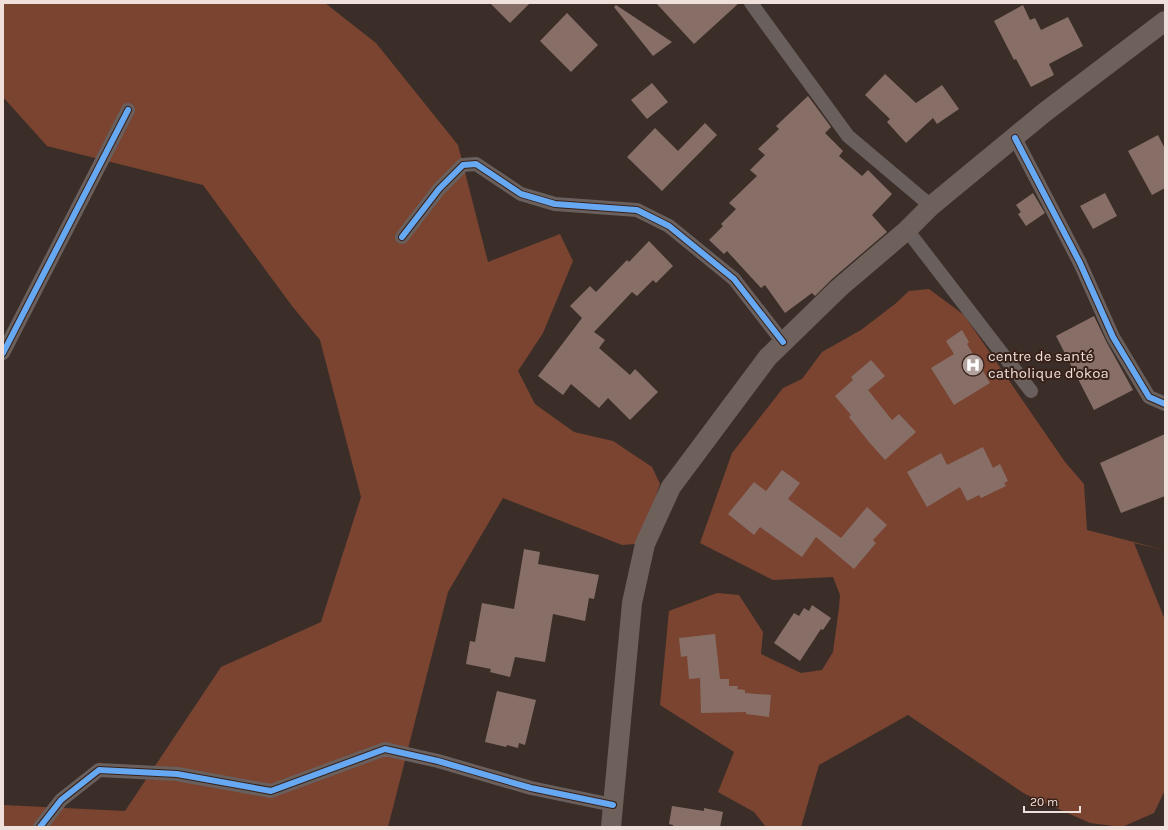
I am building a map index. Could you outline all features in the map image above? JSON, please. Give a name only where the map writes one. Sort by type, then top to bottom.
[{"type":"main road","points":[[611,827],[632,603],[645,544],[671,487],[768,357],[839,288],[907,230],[931,206],[1045,112],[1165,21]]},
{"type":"street","points":[[752,3],[848,136],[931,206]]},
{"type":"street","points":[[3,353],[7,336],[128,110]]},
{"type":"street","points":[[1015,138],[1080,263],[1114,337],[1149,397],[1165,404]]},
{"type":"street","points":[[402,237],[439,189],[463,165],[476,164],[522,194],[555,204],[637,210],[669,226],[734,280],[783,342]]},
{"type":"street","points":[[907,230],[1031,391]]},
{"type":"street","points":[[40,827],[61,800],[99,770],[177,774],[270,791],[385,749],[438,761],[531,788],[613,805]]},
{"type":"shaded area","points":[[3,3],[325,3],[376,43],[458,145],[488,262],[560,234],[573,261],[543,333],[518,371],[535,404],[574,432],[613,441],[652,467],[660,484],[647,523],[635,544],[622,545],[503,498],[448,592],[388,827],[3,827],[3,805],[125,811],[221,667],[321,622],[361,497],[320,340],[292,306],[203,185],[47,146],[3,97]]},
{"type":"shaded area","points":[[929,289],[964,315],[1065,462],[1084,484],[1087,530],[1165,550],[1134,543],[1165,620],[1165,790],[1154,813],[1122,827],[1090,823],[1025,794],[908,715],[819,765],[801,827],[766,827],[754,812],[718,792],[734,752],[660,705],[669,611],[717,593],[739,595],[763,632],[761,654],[801,673],[822,670],[833,652],[839,608],[840,595],[833,577],[773,580],[700,543],[732,453],[783,388],[802,379],[822,352],[861,330],[895,304],[909,291]]},
{"type":"building","points":[[490,3],[530,3],[510,23]]},
{"type":"building","points":[[656,3],[739,3],[694,44]]},
{"type":"building","points":[[616,5],[672,42],[653,56],[614,7]]},
{"type":"building","points":[[1023,5],[1030,20],[1035,18],[1041,30],[1068,17],[1083,46],[1049,64],[1054,75],[1031,87],[1016,59],[1014,60],[994,21]]},
{"type":"building","points":[[567,13],[598,45],[571,72],[540,41]]},
{"type":"building","points":[[885,74],[916,103],[942,85],[959,109],[937,124],[933,118],[906,143],[887,122],[890,119],[865,95]]},
{"type":"building","points":[[652,83],[668,102],[647,119],[631,100]]},
{"type":"building","points":[[808,96],[831,127],[825,133],[843,151],[839,156],[862,176],[868,170],[892,194],[872,215],[887,232],[832,279],[815,296],[812,293],[785,313],[765,285],[761,288],[727,251],[724,254],[709,240],[723,226],[721,224],[736,209],[729,203],[757,176],[750,170],[765,155],[758,149],[779,129],[776,126]]},
{"type":"building","points":[[705,123],[717,135],[662,191],[627,157],[655,128],[678,151]]},
{"type":"building","points":[[1158,135],[1165,149],[1165,188],[1152,195],[1128,151]]},
{"type":"building","points":[[1033,193],[1045,213],[1026,226],[1018,214],[1021,212],[1016,205]]},
{"type":"building","points":[[1105,193],[1117,216],[1093,229],[1080,206]]},
{"type":"building","points":[[649,241],[673,266],[656,283],[653,280],[637,296],[632,292],[594,332],[605,340],[599,348],[630,375],[635,369],[658,392],[630,420],[608,398],[599,408],[571,384],[563,395],[538,376],[582,318],[570,306],[590,286],[596,292],[627,260],[629,262]]},
{"type":"building","points":[[1094,316],[1133,390],[1094,410],[1056,336]]},
{"type":"building","points":[[962,330],[969,342],[967,344],[990,383],[954,405],[931,368],[954,354],[946,341]]},
{"type":"building","points":[[871,360],[885,376],[868,390],[892,420],[899,414],[916,432],[885,460],[849,417],[851,415],[835,396],[853,380],[851,377]]},
{"type":"building","points":[[1165,434],[1165,496],[1121,513],[1100,463]]},
{"type":"building","points":[[983,447],[993,468],[1000,464],[1008,481],[1004,483],[1006,486],[981,498],[979,495],[967,501],[960,487],[927,507],[907,472],[941,453],[947,465]]},
{"type":"building","points":[[782,470],[800,483],[788,499],[841,538],[867,507],[887,525],[873,540],[876,543],[854,569],[816,537],[802,557],[760,527],[754,535],[728,514],[754,482],[766,491]]},
{"type":"building","points":[[524,549],[540,552],[538,564],[599,575],[594,599],[589,598],[585,621],[553,614],[545,662],[515,657],[510,677],[490,672],[491,669],[466,664],[470,641],[475,642],[482,603],[514,609]]},
{"type":"building","points":[[812,605],[831,618],[823,630],[821,629],[800,661],[774,643],[794,613],[799,616],[804,608],[809,611]]},
{"type":"building","points":[[715,634],[720,679],[729,679],[729,686],[738,686],[737,689],[745,690],[745,693],[771,695],[769,717],[746,714],[746,712],[701,713],[700,678],[689,679],[687,656],[681,657],[679,638]]},
{"type":"building","points":[[497,691],[536,700],[525,745],[519,743],[518,748],[485,742]]},
{"type":"building","points":[[672,806],[704,811],[704,808],[723,812],[720,827],[673,827],[673,825],[669,824]]},
{"type":"cycle path","points":[[3,353],[128,110]]},
{"type":"cycle path","points":[[1015,138],[1080,263],[1113,337],[1149,397],[1165,404]]},
{"type":"cycle path","points":[[402,237],[439,189],[463,165],[476,164],[521,194],[555,204],[637,210],[669,226],[734,279],[783,342]]},
{"type":"cycle path","points":[[40,827],[61,800],[99,770],[177,774],[271,791],[385,749],[438,761],[531,788],[613,805]]},
{"type":"place","name":"centre de santé catholique d'okoa","points":[[973,365]]}]
